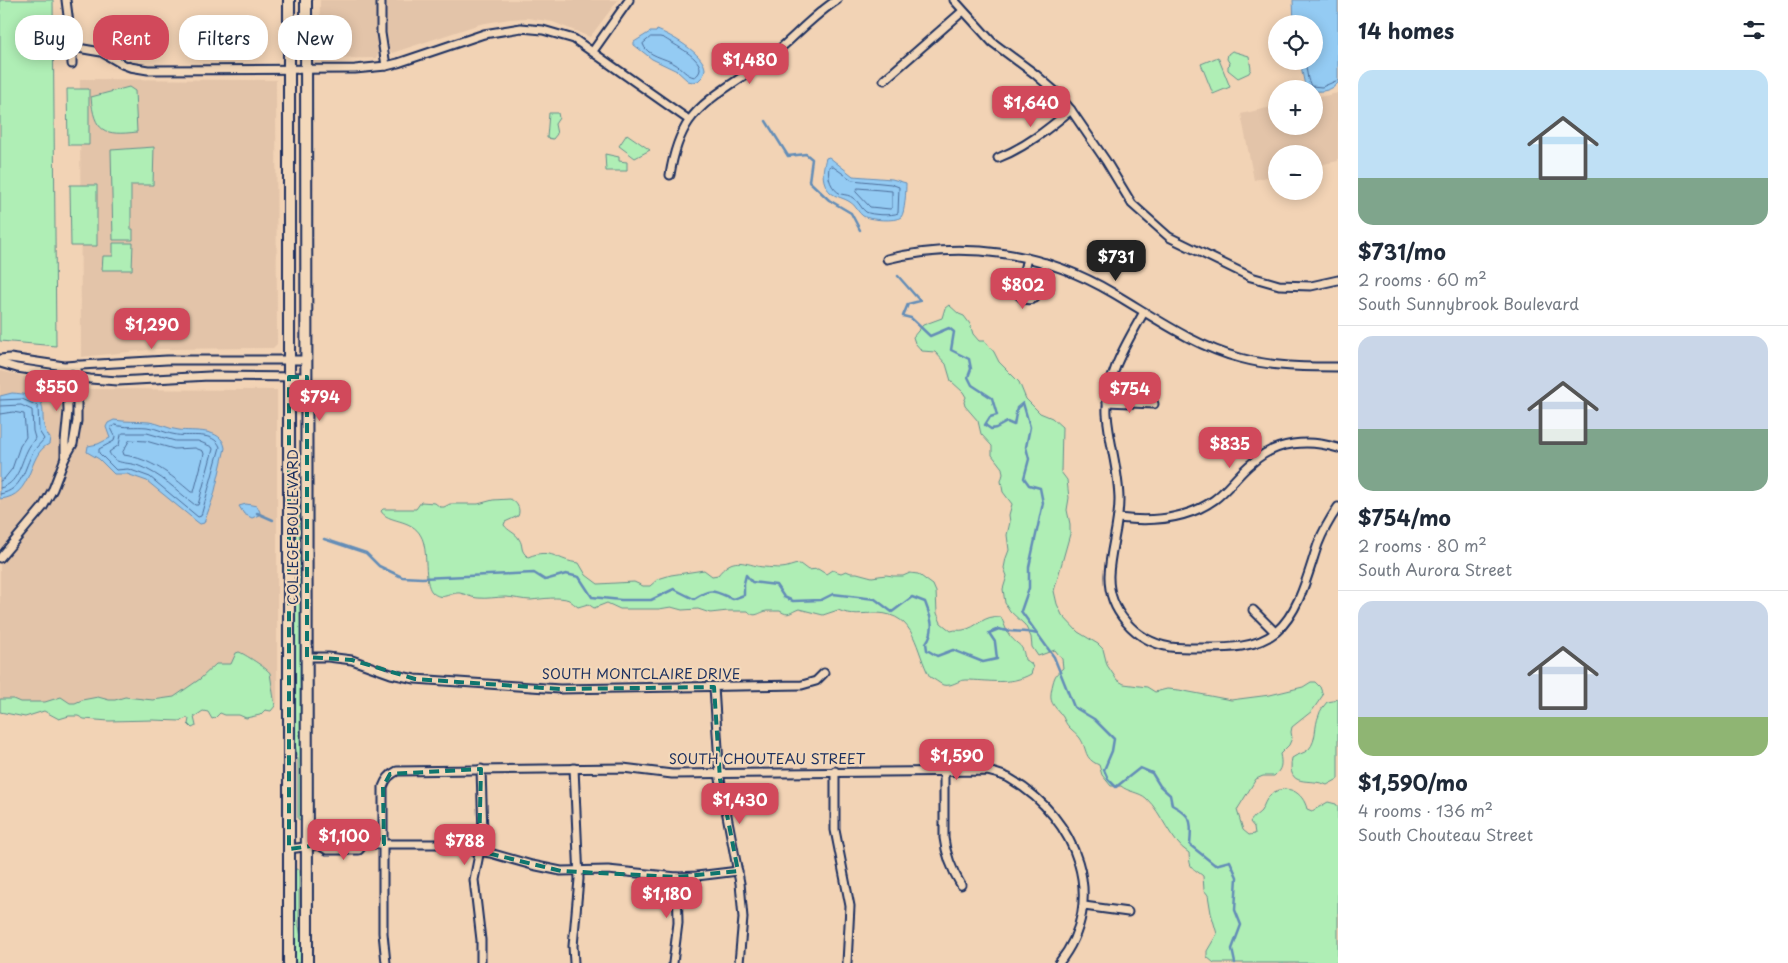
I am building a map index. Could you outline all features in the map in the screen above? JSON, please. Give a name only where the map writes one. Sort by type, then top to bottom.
[{"type":"main road","name":"COLLEGE BOULEVARD","points":[[289,0],[290,963]]},
{"type":"main road","name":"COLLEGE BOULEVARD","points":[[306,0],[307,963]]},
{"type":"street","points":[[66,0],[68,15]]},
{"type":"street","points":[[381,0],[381,33],[386,66]]},
{"type":"street","points":[[594,51],[629,0]]},
{"type":"street","points":[[670,175],[678,144],[689,120],[722,90],[770,58],[820,12],[837,0]]},
{"type":"street","points":[[954,0],[992,42],[1057,93],[1106,161],[1132,204],[1169,237],[1251,277],[1280,284],[1311,286],[1338,280]]},
{"type":"street","points":[[884,80],[963,11]]},
{"type":"street","points":[[83,48],[101,52],[122,64],[139,69],[355,68],[386,66],[484,34],[521,28],[559,34],[574,39],[594,51],[689,120]]},
{"type":"street","points":[[998,158],[1016,151],[1044,132],[1071,110]]},
{"type":"street","points":[[887,259],[908,254],[964,249],[994,251],[1027,258],[1082,277],[1112,292],[1197,342],[1240,358],[1284,366],[1338,367]]},
{"type":"street","points":[[1027,258],[1019,291],[1019,295],[1026,300],[1034,298],[1046,263]]},
{"type":"street","points":[[1144,312],[1119,358],[1107,402],[1108,428],[1118,476],[1118,518],[1110,565],[1110,587],[1119,614],[1130,627],[1156,643],[1169,647],[1185,648],[1240,646],[1261,640],[1275,632],[1290,616],[1322,534],[1338,508]]},
{"type":"street","points":[[0,361],[10,358],[68,366],[167,360],[307,360]]},
{"type":"street","points":[[0,361],[18,368],[118,381],[210,376],[307,377]]},
{"type":"street","points":[[65,458],[73,444],[77,421],[77,365]]},
{"type":"street","points":[[0,558],[43,507],[61,474],[65,458],[68,366]]},
{"type":"street","points":[[1107,402],[1154,404]]},
{"type":"street","points":[[1118,518],[1160,520],[1200,508],[1213,501],[1225,491],[1253,461],[1280,447],[1307,442],[1338,448]]},
{"type":"street","points":[[1253,610],[1275,632]]},
{"type":"street","name":"SOUTH MONTCLAIRE DRIVE","points":[[307,658],[328,657],[352,660],[391,674],[415,679],[560,689],[802,685],[816,681],[824,673]]},
{"type":"street","points":[[714,687],[719,774],[738,871],[742,918],[739,963]]},
{"type":"street","points":[[574,768],[579,871],[573,946],[574,963]]},
{"type":"street","name":"SOUTH CHOUTEAU STREET","points":[[384,844],[383,787],[385,780],[390,774],[397,771],[574,768],[623,768],[672,774],[987,771],[1010,778],[1034,796],[1065,830],[1075,856],[1082,878],[1084,906],[1076,935],[1059,963]]},
{"type":"street","points":[[481,769],[482,834],[474,880],[482,940],[482,963]]},
{"type":"street","points":[[944,770],[944,844],[949,863],[961,885]]},
{"type":"street","points":[[835,772],[836,839],[850,906],[847,963]]},
{"type":"street","points":[[290,849],[319,845],[327,839],[359,839],[364,844],[440,844],[479,851],[542,868],[561,871],[608,870],[677,876],[697,876],[738,871]]},
{"type":"street","points":[[319,845],[327,850],[359,850],[364,844]]},
{"type":"street","points":[[384,844],[383,933],[386,963]]},
{"type":"street","points":[[673,963],[678,923],[677,876]]},
{"type":"street","points":[[1084,906],[1128,912]]},
{"type":"highlighted area","points":[[289,377],[307,377],[307,657],[352,660],[415,679],[560,689],[714,687],[720,779],[738,871],[677,877],[561,871],[479,851],[481,769],[390,774],[383,787],[384,844],[364,844],[359,839],[327,839],[319,845],[289,849]]},
{"type":"shaded area","points":[[320,0],[377,0],[376,33],[379,51],[376,58],[352,58],[352,15],[320,15]]},
{"type":"shaded area","points":[[387,0],[618,0],[590,37],[553,22],[527,18],[510,19],[480,24],[392,53],[388,48],[386,34]]},
{"type":"shaded area","points":[[80,79],[276,80],[277,344],[273,348],[157,349],[81,357]]},
{"type":"shaded area","points":[[1338,93],[1338,161],[1323,164],[1323,145],[1268,145],[1268,177],[1254,180],[1241,114],[1268,108],[1268,135],[1323,135],[1323,96]]},
{"type":"shaded area","points":[[0,371],[84,389],[277,390],[277,704],[0,706]]},
{"type":"green space","points":[[0,0],[53,0],[53,15],[15,15],[15,60],[54,60],[56,346],[0,341]]},
{"type":"green space","points":[[1232,51],[1249,56],[1251,69],[1249,73],[1238,78],[1228,70],[1230,64],[1227,59],[1228,54]]},
{"type":"green space","points":[[1218,57],[1230,87],[1213,94],[1201,64]]},
{"type":"green space","points":[[129,87],[135,91],[137,132],[116,133],[103,129],[98,125],[95,118],[91,97]]},
{"type":"green space","points":[[67,89],[89,89],[89,145],[68,145]]},
{"type":"green space","points":[[549,113],[558,113],[559,118],[555,124],[557,134],[553,139],[547,138]]},
{"type":"green space","points":[[627,134],[650,150],[635,158],[619,146]]},
{"type":"green space","points":[[154,147],[153,185],[131,185],[131,229],[133,229],[133,240],[113,240],[111,150]]},
{"type":"green space","points":[[605,154],[619,157],[619,161],[627,162],[627,171],[606,171]]},
{"type":"green space","points":[[70,185],[97,185],[97,246],[71,246]]},
{"type":"green space","points":[[113,243],[133,243],[132,270],[102,270],[103,256],[113,256]]},
{"type":"green space","points":[[949,305],[964,316],[970,324],[973,334],[979,341],[985,341],[999,362],[1019,382],[1026,399],[1040,413],[1052,418],[1062,427],[1061,472],[1067,480],[1069,498],[1067,510],[1070,534],[1054,591],[1062,615],[1078,632],[1103,649],[1107,665],[1117,680],[1124,684],[1147,687],[1155,692],[1167,689],[1179,690],[1231,700],[1270,695],[1303,687],[1311,682],[1315,682],[1320,687],[1323,695],[1312,711],[1292,727],[1292,738],[1289,745],[1280,754],[1281,764],[1279,771],[1274,776],[1263,776],[1256,779],[1237,810],[1243,830],[1249,835],[1255,834],[1254,827],[1250,822],[1261,811],[1266,800],[1271,794],[1283,789],[1294,791],[1298,794],[1307,809],[1312,811],[1328,802],[1336,804],[1338,807],[1338,963],[1214,963],[1207,957],[1207,951],[1217,934],[1208,895],[1204,890],[1203,876],[1192,867],[1189,853],[1176,841],[1146,798],[1121,786],[1111,786],[1102,775],[1099,765],[1090,760],[1080,738],[1068,726],[1052,702],[1054,680],[1055,676],[1063,668],[1062,659],[1055,650],[1038,656],[1032,647],[1031,637],[1025,625],[1010,611],[1005,603],[1003,589],[1007,576],[1004,568],[1009,550],[1007,535],[1012,504],[1003,492],[1001,481],[1002,468],[992,455],[992,446],[981,434],[978,421],[965,406],[966,397],[951,381],[946,364],[935,352],[922,351],[915,343],[913,337],[923,325],[942,318],[945,308]]},
{"type":"green space","points":[[294,495],[296,495],[302,514],[302,820],[298,819],[298,760],[294,739]]},
{"type":"green space","points":[[510,499],[518,506],[519,513],[518,516],[505,522],[504,525],[518,537],[525,555],[528,557],[543,553],[579,563],[586,575],[598,584],[634,582],[643,586],[650,586],[658,579],[671,575],[704,570],[712,576],[718,575],[727,566],[740,562],[779,568],[800,564],[808,570],[818,569],[826,574],[832,570],[872,577],[886,575],[903,576],[910,573],[918,574],[933,585],[936,592],[937,613],[941,623],[951,631],[962,630],[968,629],[990,617],[1001,617],[1009,634],[1022,648],[1025,660],[1031,663],[1033,668],[1031,674],[1015,680],[999,682],[966,680],[943,685],[930,677],[913,636],[907,627],[900,620],[890,615],[877,613],[852,614],[838,610],[823,615],[799,609],[788,614],[780,611],[767,611],[753,615],[748,611],[710,613],[698,609],[682,610],[671,607],[659,609],[620,609],[607,603],[594,608],[588,604],[578,607],[569,600],[561,598],[531,600],[505,597],[481,598],[460,593],[439,596],[432,592],[429,587],[425,549],[417,530],[406,523],[384,515],[381,511],[383,509],[416,509],[421,502],[435,503],[440,507],[444,507],[450,504],[478,504],[493,500]]},
{"type":"green space","points":[[239,652],[255,661],[270,673],[275,706],[271,711],[265,710],[260,715],[246,718],[239,715],[220,713],[212,719],[208,712],[203,711],[194,717],[196,726],[192,728],[188,724],[189,719],[187,718],[180,721],[109,721],[84,719],[78,716],[59,719],[44,711],[25,717],[0,712],[0,699],[13,699],[20,702],[45,702],[61,697],[70,703],[75,703],[98,697],[109,700],[125,697],[153,700],[174,697],[200,679],[216,664],[231,664],[236,653]]},
{"type":"green space","points":[[1338,698],[1338,779],[1327,785],[1296,778],[1291,768],[1292,758],[1309,749],[1312,745],[1317,719],[1321,710],[1327,702]]},
{"type":"green space","points":[[296,869],[299,870],[299,926],[303,963],[294,963],[294,871]]},
{"type":"water","points":[[1293,0],[1338,0],[1338,83],[1330,89],[1323,91],[1323,80],[1304,80],[1302,70],[1323,70],[1323,15],[1294,15]]},
{"type":"water","points":[[657,30],[678,41],[699,57],[705,69],[703,76],[698,81],[688,81],[677,71],[652,59],[634,45],[634,42]]},
{"type":"water","points":[[829,157],[853,176],[892,179],[906,183],[901,217],[888,220],[866,217],[861,215],[852,203],[832,193],[826,186],[823,175],[826,158]]},
{"type":"water","points":[[12,393],[36,398],[41,403],[45,430],[50,438],[49,444],[42,449],[19,491],[11,496],[0,499],[0,396]]},
{"type":"water","points":[[114,420],[149,422],[175,429],[206,432],[213,434],[223,441],[225,448],[214,495],[204,523],[200,524],[147,481],[127,474],[114,474],[99,459],[87,452],[88,446],[98,444],[110,438],[106,427],[108,423]]},
{"type":"water","points":[[246,504],[257,506],[260,512],[259,515],[252,518],[244,514],[239,506]]},
{"type":"waterway","points":[[766,121],[788,156],[806,154],[812,159],[809,181],[829,200],[851,213],[860,230]]},
{"type":"waterway","points":[[898,276],[920,301],[908,304],[903,316],[911,318],[930,336],[949,328],[954,332],[951,350],[969,359],[971,369],[968,377],[972,385],[992,398],[997,415],[990,417],[985,425],[991,429],[1007,422],[1014,425],[1017,408],[1023,403],[1030,427],[1026,447],[1029,459],[1024,478],[1029,485],[1040,488],[1043,503],[1029,567],[1029,588],[1021,611],[1054,657],[1074,707],[1094,719],[1114,739],[1112,751],[1104,770],[1108,779],[1116,787],[1140,768],[1152,773],[1160,786],[1170,795],[1172,805],[1184,813],[1190,821],[1190,845],[1215,865],[1230,861],[1237,877],[1235,910],[1241,925],[1232,949],[1235,963]]},
{"type":"waterway","points":[[257,513],[273,520]]},
{"type":"waterway","points":[[324,539],[366,553],[379,566],[402,577],[422,578],[534,573],[545,580],[566,574],[579,577],[592,597],[621,600],[651,600],[674,589],[694,599],[709,592],[733,599],[744,595],[746,575],[752,582],[776,585],[784,597],[793,601],[821,600],[833,594],[875,599],[892,612],[912,597],[925,602],[932,628],[926,643],[927,650],[937,656],[953,650],[983,662],[997,659],[995,642],[989,633],[999,629],[1037,634]]}]
